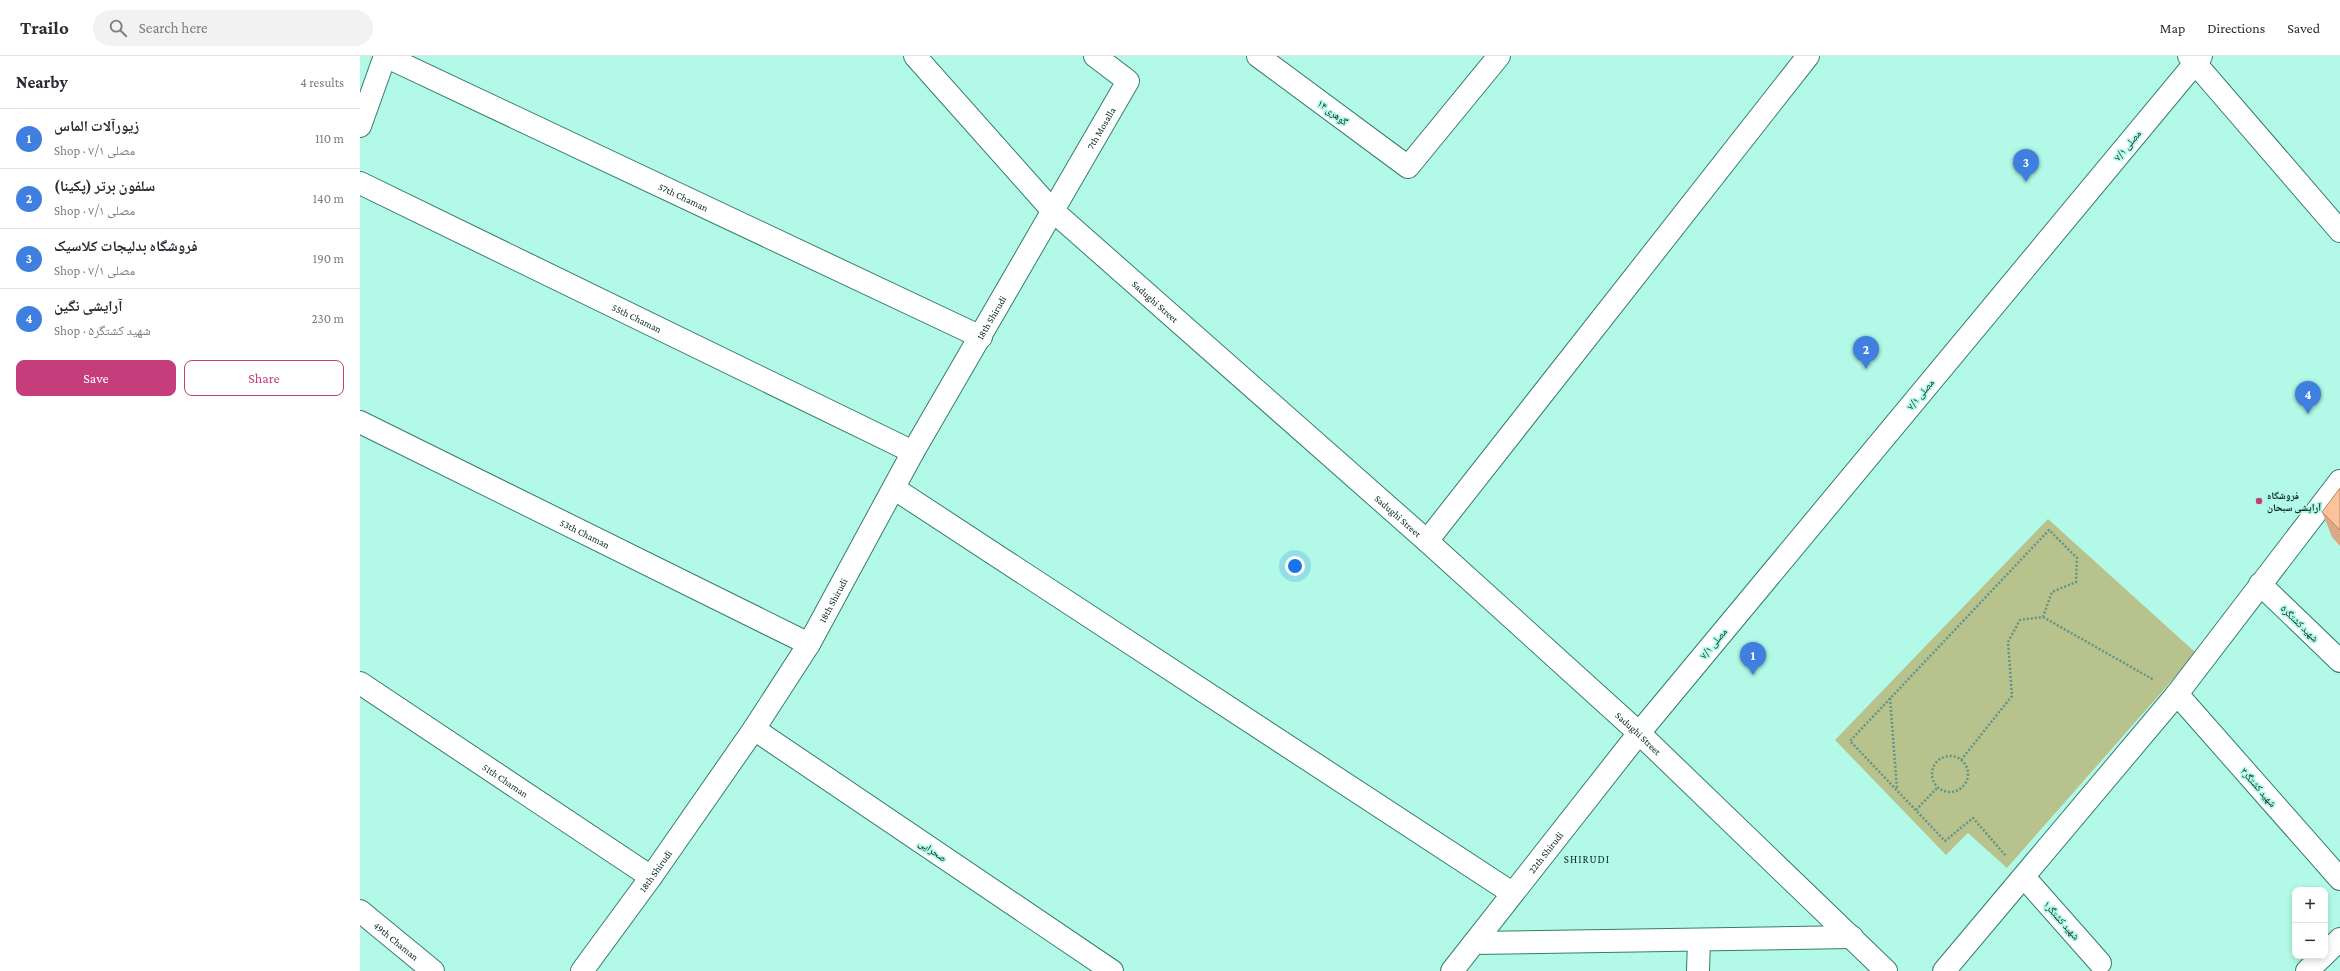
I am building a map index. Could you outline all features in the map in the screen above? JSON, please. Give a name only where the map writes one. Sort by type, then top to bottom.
[{"type":"street","points":[[360,126],[385,56]]},
{"type":"street","name":"57th Chaman","points":[[385,56],[981,337]]},
{"type":"street","name":"Sadughi Street","points":[[915,56],[1052,210],[1427,541],[1639,733],[1886,971]]},
{"type":"street","name":"7th Mosalla","points":[[1052,210],[1128,80],[1095,56]]},
{"type":"street","name":"گوهری ۱۴","points":[[1258,56],[1408,168],[1498,56]]},
{"type":"street","points":[[1427,541],[1808,56]]},
{"type":"street","points":[[2195,58],[2340,231]]},
{"type":"street","name":"مصلی ۷/۱","points":[[1639,733],[2195,58]]},
{"type":"street","name":"55th Chaman","points":[[360,183],[913,452]]},
{"type":"street","name":"18th Shirudi","points":[[582,971],[651,877],[754,729],[809,644],[895,489],[913,452],[981,337],[1052,210]]},
{"type":"street","name":"53th Chaman","points":[[360,422],[809,644]]},
{"type":"street","points":[[1944,971],[2177,694],[2340,481]]},
{"type":"street","points":[[895,489],[1512,893]]},
{"type":"street","name":"شهید کشتگر۵","points":[[2260,584],[2340,661]]},
{"type":"street","name":"51th Chaman","points":[[360,683],[651,877]]},
{"type":"street","name":"شهید کشتگر۳","points":[[2177,694],[2340,880]]},
{"type":"street","name":"صحرایی","points":[[754,729],[1099,967]]},
{"type":"street","name":"22th Shirudi","points":[[1452,971],[1639,733]]},
{"type":"street","name":"شهید کشتگر۱","points":[[2024,877],[2100,963]]},
{"type":"street","name":"49th Chaman","points":[[360,911],[433,971]]},
{"type":"street","points":[[1474,943],[1852,937]]},
{"type":"street","points":[[2328,951],[2340,939]]},
{"type":"street","points":[[1698,971],[1699,940]]},
{"type":"street","points":[[2307,971],[2320,959]]},
{"type":"path","points":[[2024,877],[1973,818],[1945,841],[1850,741],[2049,530],[2077,558],[2076,582],[2052,592],[2043,618]]},
{"type":"path","points":[[1961,760],[2012,696],[2008,642],[2020,620],[2043,618],[2177,694]]},
{"type":"path","points":[[1890,698],[1897,790]]},
{"type":"path","points":[[1954,756],[1961,760],[1966,766],[1968,774],[1961,788],[1953,791],[1938,787],[1933,781],[1932,774],[1938,759],[1954,756]]},
{"type":"path","points":[[1916,810],[1938,787]]},
{"type":"green space","points":[[2048,519],[2196,653],[2007,868],[1968,833],[1946,855],[1835,740]]},
{"type":"building","points":[[2340,488],[2340,530],[2322,512]]},
{"type":"place","name":"فروشگاه بدلیجات کلاسیک","points":[[2026,182]]},
{"type":"place","name":"سلفون برتر (پکینا)","points":[[1866,369]]},
{"type":"place","name":"آرایشی نگین","points":[[2308,414]]},
{"type":"place","name":"فروشگاه آرایشی سبحان","points":[[2259,501]]},
{"type":"place","name":"زیورآلات الماس","points":[[1753,675]]},
{"type":"district","name":"SHIRUDI","points":[[1587,859]]}]
